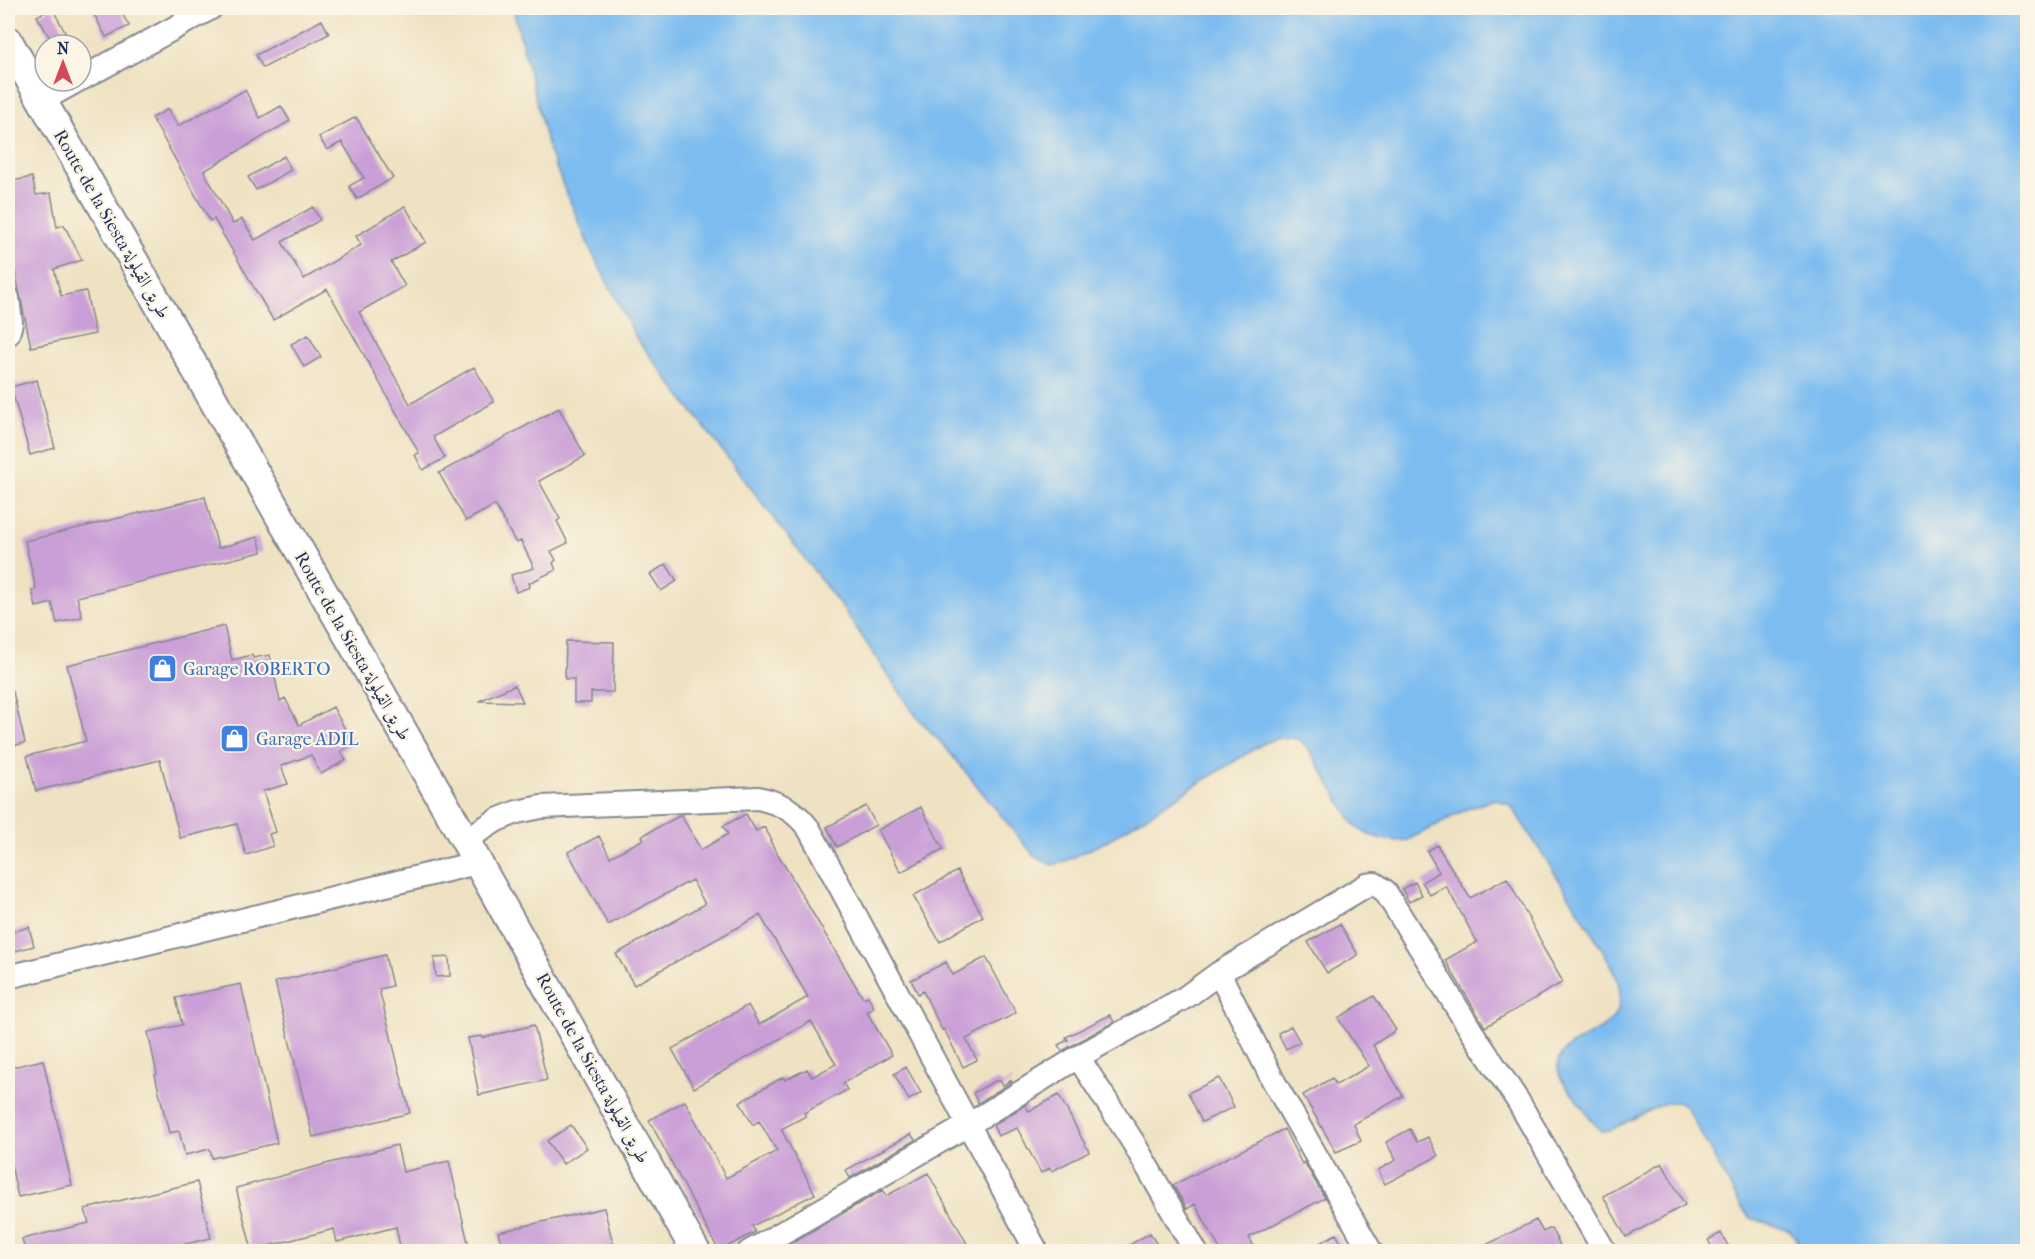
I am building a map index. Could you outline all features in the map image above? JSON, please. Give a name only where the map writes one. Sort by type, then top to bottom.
[{"type":"main road","name":"Route de la Siesta طريق القيلولة","points":[[8,41],[696,1251]]},
{"type":"street","points":[[93,72],[211,8]]},
{"type":"street","points":[[41,101],[55,93]]},
{"type":"street","points":[[8,298],[11,323],[8,334]]},
{"type":"street","points":[[8,977],[471,852],[497,820],[517,812],[541,807],[758,798],[774,801],[800,817],[809,829],[1037,1251]]},
{"type":"street","points":[[749,1251],[968,1125],[1078,1057],[1186,997],[1219,973],[1367,885],[1375,884],[1385,891],[1472,1032],[1518,1101],[1605,1251]]},
{"type":"street","points":[[1219,973],[1274,1082],[1371,1251]]},
{"type":"street","points":[[1078,1057],[1133,1142],[1196,1251]]},
{"type":"water","points":[[513,8],[2027,8],[2027,1251],[1804,1251],[1790,1230],[1750,1218],[1742,1208],[1686,1107],[1680,1103],[1663,1104],[1610,1130],[1602,1131],[1597,1127],[1561,1079],[1558,1064],[1562,1053],[1608,1023],[1617,1011],[1620,996],[1617,980],[1606,956],[1573,902],[1512,807],[1506,803],[1495,799],[1467,809],[1406,841],[1386,840],[1369,835],[1355,826],[1310,751],[1300,740],[1279,738],[1264,743],[1103,843],[1052,865],[1035,857],[946,748],[916,716],[844,610],[637,339],[591,251],[549,151]]},
{"type":"building","points":[[52,8],[66,33],[47,33],[37,16]]},
{"type":"building","points":[[91,8],[119,8],[129,26],[106,37]]},
{"type":"building","points":[[322,20],[329,34],[263,68],[256,55]]},
{"type":"building","points":[[245,90],[260,118],[281,106],[290,121],[204,171],[233,224],[242,219],[255,240],[313,207],[320,220],[282,242],[304,279],[361,245],[356,236],[405,206],[426,242],[391,262],[405,286],[359,312],[410,404],[474,367],[494,402],[433,437],[445,458],[423,470],[415,455],[419,453],[327,289],[273,320],[214,219],[210,221],[152,118],[168,109],[178,126]]},
{"type":"building","points":[[356,117],[393,178],[357,199],[349,186],[364,178],[342,142],[327,150],[319,137]]},
{"type":"building","points":[[284,156],[291,170],[256,190],[248,177]]},
{"type":"building","points":[[32,177],[36,195],[51,193],[57,227],[64,225],[82,260],[54,269],[61,296],[86,291],[95,334],[31,347],[8,238],[8,182]]},
{"type":"building","points":[[308,335],[321,357],[304,367],[291,344]]},
{"type":"building","points":[[37,380],[55,448],[30,455],[11,387]]},
{"type":"building","points":[[559,408],[585,456],[539,481],[560,519],[557,521],[568,543],[551,551],[556,560],[553,563],[556,570],[529,583],[530,587],[516,592],[511,575],[534,568],[521,541],[516,543],[495,505],[466,521],[439,473]]},
{"type":"building","points":[[205,497],[218,548],[258,537],[262,552],[77,597],[82,617],[57,623],[52,603],[36,607],[32,590],[36,589],[25,541]]},
{"type":"building","points":[[666,564],[677,581],[661,591],[650,574]]},
{"type":"building","points":[[224,626],[232,660],[252,655],[253,658],[270,655],[280,701],[285,698],[299,725],[333,707],[353,744],[341,751],[346,760],[321,774],[311,755],[281,766],[288,784],[263,791],[276,832],[269,834],[273,846],[246,855],[237,824],[180,838],[160,760],[36,791],[27,756],[86,741],[67,665]]},
{"type":"building","points":[[566,641],[614,642],[613,692],[591,692],[591,703],[574,703],[574,679],[565,679]]},
{"type":"building","points":[[515,685],[523,702],[479,701]]},
{"type":"building","points":[[8,692],[13,692],[25,743],[8,747]]},
{"type":"building","points":[[866,806],[876,825],[837,847],[827,827]]},
{"type":"building","points":[[921,807],[943,849],[901,872],[878,830]]},
{"type":"building","points":[[746,814],[756,831],[764,827],[772,840],[770,841],[863,998],[868,996],[874,1008],[867,1012],[892,1055],[843,1083],[847,1090],[804,1113],[806,1116],[781,1129],[815,1194],[752,1226],[755,1232],[719,1251],[649,1120],[685,1101],[726,1178],[777,1151],[759,1121],[753,1125],[740,1102],[783,1077],[785,1080],[807,1069],[812,1077],[836,1064],[811,1021],[694,1088],[672,1049],[748,1005],[759,1025],[808,997],[760,915],[634,985],[616,954],[705,904],[692,880],[608,925],[568,852],[599,836],[610,857],[644,839],[642,836],[681,815],[701,850],[728,834],[723,826]]},
{"type":"building","points":[[1437,845],[1470,898],[1507,878],[1563,982],[1485,1027],[1445,960],[1477,942],[1446,886],[1430,895],[1422,882],[1439,872],[1427,851]]},
{"type":"building","points":[[957,871],[983,916],[940,942],[913,896]]},
{"type":"building","points":[[1415,882],[1422,895],[1409,902],[1402,889]]},
{"type":"building","points":[[1340,924],[1358,955],[1327,973],[1308,942]]},
{"type":"building","points":[[29,927],[34,946],[8,953],[8,933]]},
{"type":"building","points":[[385,955],[392,986],[379,989],[410,1113],[313,1137],[275,982]]},
{"type":"building","points":[[449,957],[450,976],[436,977],[434,958]]},
{"type":"building","points":[[986,957],[1016,1013],[966,1039],[977,1060],[963,1067],[923,991],[918,994],[911,980],[946,962],[953,975]]},
{"type":"building","points":[[241,984],[277,1143],[212,1158],[210,1149],[185,1155],[179,1131],[169,1133],[155,1075],[157,1074],[148,1032],[182,1025],[176,998]]},
{"type":"building","points":[[1374,996],[1396,1030],[1373,1045],[1403,1096],[1354,1124],[1361,1141],[1336,1152],[1303,1095],[1332,1078],[1336,1085],[1369,1066],[1338,1018]]},
{"type":"building","points":[[1110,1015],[1114,1022],[1062,1051],[1058,1045],[1068,1040],[1066,1037]]},
{"type":"building","points":[[534,1025],[547,1080],[479,1095],[468,1038],[482,1036],[482,1038]]},
{"type":"building","points":[[1291,1026],[1300,1042],[1286,1049],[1278,1033]]},
{"type":"building","points":[[43,1060],[72,1185],[18,1197],[8,1151],[8,1068]]},
{"type":"building","points":[[906,1067],[921,1093],[909,1100],[894,1074]]},
{"type":"building","points":[[1219,1078],[1234,1107],[1202,1122],[1188,1093]]},
{"type":"building","points":[[1011,1080],[1012,1082],[978,1103],[973,1093],[995,1081],[1000,1081],[1003,1085]]},
{"type":"building","points":[[1059,1095],[1089,1152],[1052,1171],[1050,1168],[1041,1173],[1017,1128],[998,1136],[993,1125],[1025,1105],[1029,1111]]},
{"type":"building","points":[[571,1125],[587,1148],[563,1164],[547,1141]]},
{"type":"building","points":[[1284,1129],[1302,1164],[1304,1162],[1325,1198],[1249,1237],[1256,1251],[1221,1251],[1195,1204],[1187,1209],[1173,1185]]},
{"type":"building","points":[[1410,1129],[1417,1142],[1428,1137],[1438,1156],[1385,1184],[1378,1170],[1396,1160],[1386,1142]]},
{"type":"building","points":[[911,1134],[915,1140],[850,1178],[846,1170]]},
{"type":"building","points":[[397,1145],[403,1172],[449,1161],[470,1251],[401,1251],[396,1227],[337,1242],[334,1229],[252,1250],[236,1188]]},
{"type":"building","points":[[1662,1163],[1685,1205],[1626,1237],[1603,1196]]},
{"type":"building","points":[[928,1173],[971,1251],[777,1251],[883,1190],[886,1196]]},
{"type":"building","points":[[197,1182],[211,1238],[156,1251],[25,1251],[22,1239],[89,1223],[85,1209]]},
{"type":"building","points":[[604,1208],[615,1251],[503,1251],[498,1232]]},
{"type":"building","points":[[1536,1220],[1543,1232],[1551,1228],[1563,1251],[1474,1251]]},
{"type":"building","points":[[1150,1233],[1161,1251],[1119,1251]]},
{"type":"building","points":[[1721,1233],[1731,1251],[1714,1251],[1708,1240]]},
{"type":"building","points":[[1336,1234],[1346,1251],[1305,1251]]},
{"type":"place","name":"Garage ROBERTO","points":[[162,669]]},
{"type":"place","name":"Garage ADIL","points":[[235,739]]}]
